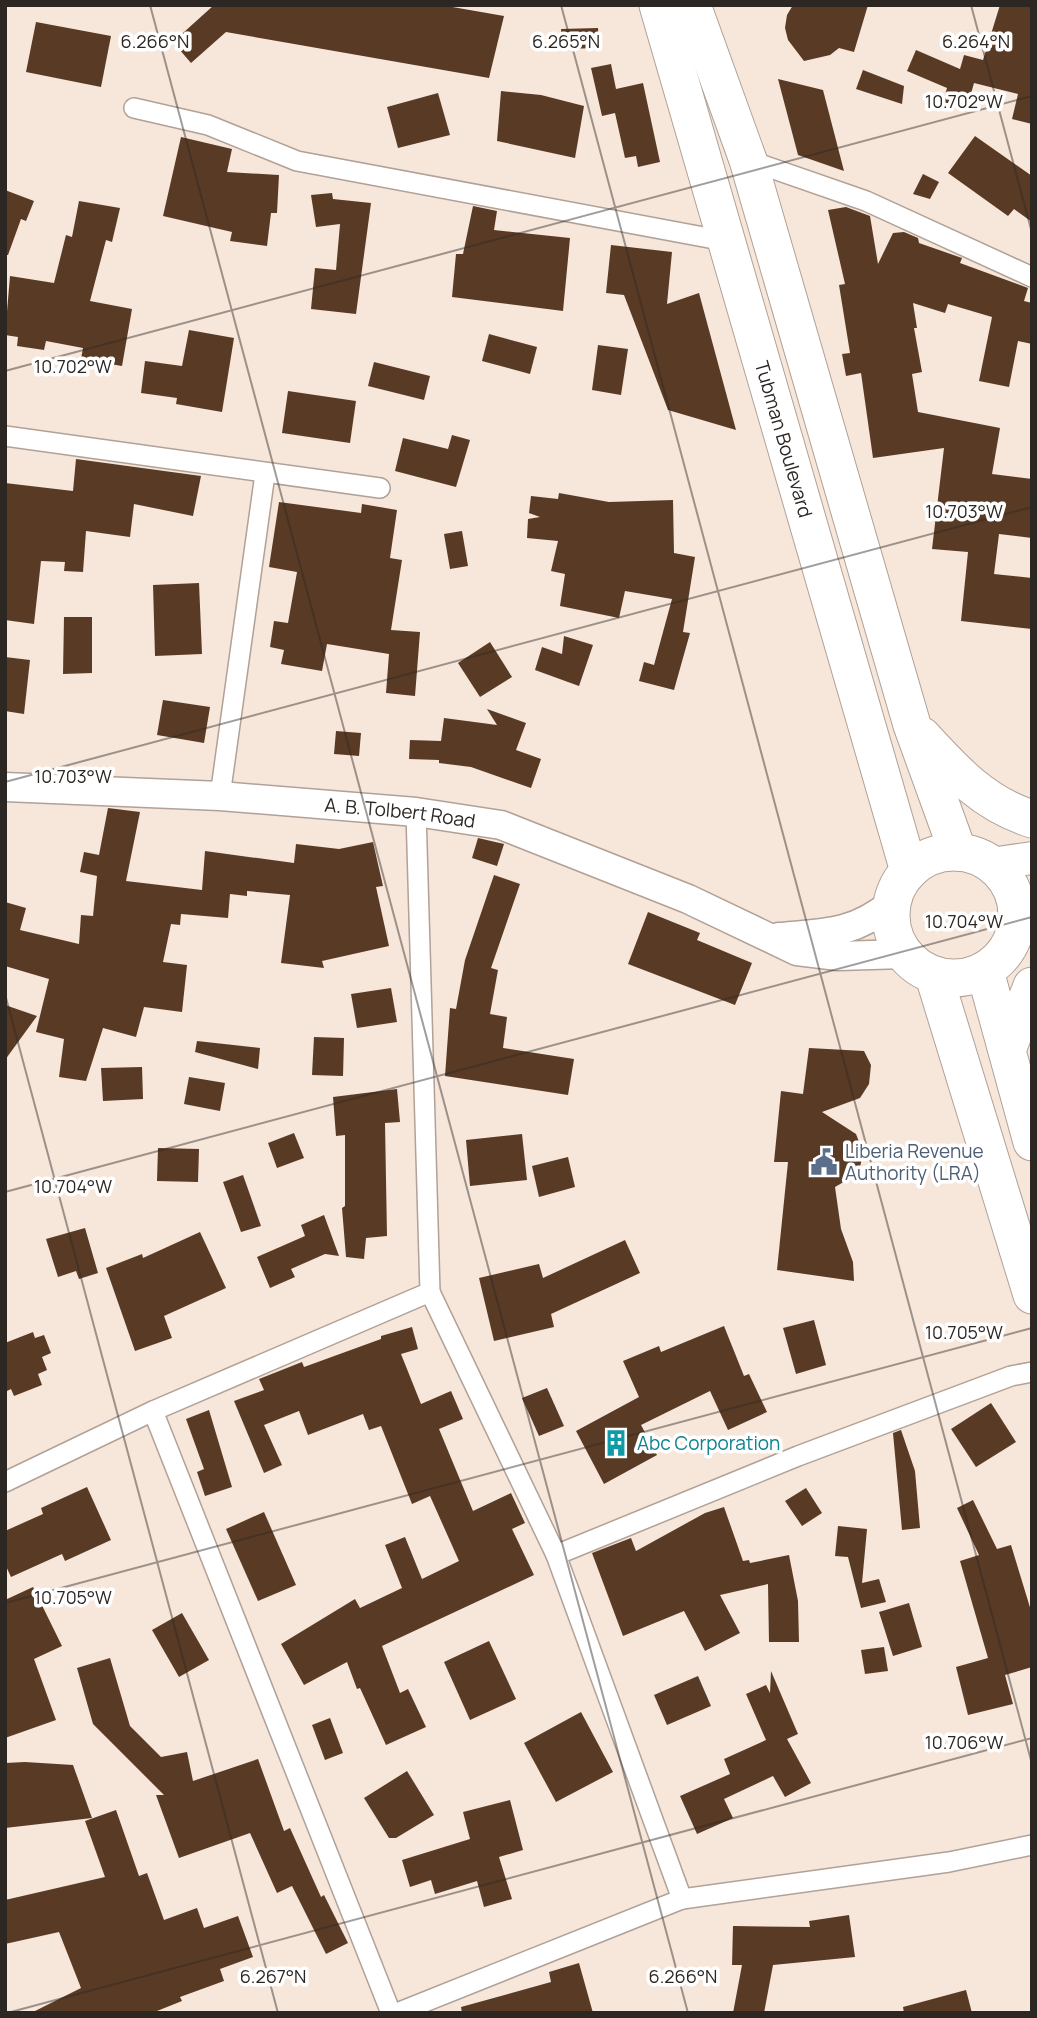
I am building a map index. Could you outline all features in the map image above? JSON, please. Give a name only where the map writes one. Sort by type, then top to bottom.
[{"type":"highway","name":"Tubman Boulevard","points":[[658,5],[725,241],[900,887]]},
{"type":"highway","points":[[692,5],[748,160],[912,725],[974,858]]},
{"type":"highway","points":[[912,725],[972,788],[1006,810],[1032,819]]},
{"type":"highway","points":[[940,854],[974,858],[1004,877],[1013,892],[1024,925],[1010,945],[985,971],[969,977],[951,979],[934,975],[904,954],[893,930],[900,887],[923,860],[940,854]]},
{"type":"highway","points":[[985,971],[1032,1142]]},
{"type":"highway","points":[[934,975],[1032,1295]]},
{"type":"highway","points":[[1007,1049],[1032,986]]},
{"type":"main road","points":[[974,858],[1032,858]]},
{"type":"street","points":[[134,108],[208,125],[297,161],[725,241]]},
{"type":"street","points":[[748,160],[866,201],[1032,277]]},
{"type":"street","points":[[5,436],[380,488]]},
{"type":"street","points":[[220,796],[265,474]]},
{"type":"street","name":"A. B. Tolbert Road","points":[[5,787],[220,796],[416,812],[501,825],[688,900],[773,937],[797,951],[838,956],[904,954]]},
{"type":"street","points":[[416,812],[430,1292],[556,1555],[682,1899]]},
{"type":"street","name":"A. B. Tolbert Road","points":[[773,937],[812,934],[868,922],[900,887]]},
{"type":"street","points":[[5,1482],[153,1411],[430,1292]]},
{"type":"street","points":[[556,1555],[798,1456],[1011,1376],[1032,1373]]},
{"type":"street","points":[[153,1411],[391,2013]]},
{"type":"street","points":[[407,2011],[682,1899],[949,1862],[1032,1845]]},
{"type":"building","points":[[214,5],[441,5],[504,16],[489,78],[226,32],[191,63],[173,42]]},
{"type":"building","points":[[793,5],[868,5],[854,52],[839,48],[830,55],[804,61],[788,40],[785,28],[787,15]]},
{"type":"building","points":[[1000,5],[1032,5],[1032,124],[1012,119],[1018,94],[974,83],[967,108],[943,102],[947,88],[907,71],[916,50],[960,69],[964,55],[983,60]]},
{"type":"building","points":[[36,22],[111,36],[101,87],[26,72]]},
{"type":"building","points":[[598,28],[599,48],[562,49],[561,29]]},
{"type":"building","points":[[611,64],[616,89],[643,83],[660,162],[638,167],[636,156],[625,158],[615,113],[602,116],[591,68]]},
{"type":"building","points":[[863,70],[904,86],[902,104],[856,89]]},
{"type":"building","points":[[778,79],[823,90],[844,171],[798,155]]},
{"type":"building","points":[[501,91],[541,95],[584,106],[575,158],[497,141]]},
{"type":"building","points":[[438,93],[450,135],[398,148],[387,107]]},
{"type":"building","points":[[975,136],[1032,176],[1032,222],[1014,209],[1008,216],[948,173]]},
{"type":"building","points":[[181,137],[232,149],[227,172],[279,175],[277,213],[271,213],[267,246],[230,241],[232,232],[163,216]]},
{"type":"building","points":[[923,174],[939,182],[930,199],[913,194]]},
{"type":"building","points":[[5,190],[34,201],[26,221],[21,219],[8,255],[5,255]]},
{"type":"building","points":[[332,193],[333,199],[371,203],[356,314],[311,309],[315,268],[336,270],[340,224],[316,227],[311,195]]},
{"type":"building","points":[[79,201],[120,208],[112,242],[106,240],[90,301],[132,309],[122,366],[81,359],[83,348],[46,341],[44,350],[17,346],[18,337],[5,335],[10,276],[54,283],[66,235],[72,237]]},
{"type":"building","points":[[473,206],[497,211],[494,230],[570,238],[563,311],[452,297],[456,254],[463,254]]},
{"type":"building","points":[[846,207],[870,216],[878,264],[893,233],[904,232],[918,238],[919,243],[962,258],[960,263],[1028,288],[1024,301],[1032,303],[1032,344],[1018,341],[1009,387],[979,381],[992,317],[948,304],[945,313],[913,303],[917,328],[914,328],[922,372],[912,374],[918,412],[1000,428],[992,474],[1032,479],[1032,538],[999,534],[994,574],[1032,578],[1032,629],[961,621],[968,552],[932,549],[944,448],[873,458],[861,373],[846,376],[842,354],[850,353],[839,285],[845,284],[828,210]]},
{"type":"building","points":[[611,245],[672,252],[667,304],[699,293],[736,430],[668,410],[624,295],[606,293]]},
{"type":"building","points":[[189,330],[234,338],[222,412],[176,404],[177,398],[141,393],[145,361],[182,366]]},
{"type":"building","points":[[489,334],[537,347],[530,374],[482,361]]},
{"type":"building","points":[[598,345],[628,349],[621,395],[592,390]]},
{"type":"building","points":[[374,362],[430,376],[424,400],[368,386]]},
{"type":"building","points":[[288,391],[356,401],[350,443],[282,433]]},
{"type":"building","points":[[452,435],[470,440],[456,487],[395,471],[403,438],[448,449]]},
{"type":"building","points":[[76,459],[201,476],[193,516],[134,504],[130,537],[86,531],[83,572],[64,571],[65,562],[41,561],[34,624],[5,620],[5,483],[73,491]]},
{"type":"building","points":[[559,493],[609,502],[673,500],[674,553],[695,557],[683,632],[690,633],[674,690],[639,681],[644,662],[654,665],[672,599],[625,591],[619,618],[560,606],[565,574],[551,571],[558,541],[527,538],[528,519],[540,517],[529,513],[531,496],[558,499]]},
{"type":"building","points":[[279,502],[361,513],[362,504],[397,510],[390,558],[402,560],[391,630],[420,632],[415,696],[386,693],[389,654],[327,644],[322,671],[281,664],[284,650],[270,647],[274,621],[288,623],[297,572],[269,567]]},
{"type":"building","points":[[462,531],[468,566],[450,569],[444,534]]},
{"type":"building","points":[[199,583],[202,654],[155,656],[153,585]]},
{"type":"building","points":[[64,617],[92,617],[92,673],[63,674]]},
{"type":"building","points":[[564,636],[593,645],[579,686],[535,670],[542,647],[562,654]]},
{"type":"building","points":[[490,642],[512,677],[480,697],[458,663]]},
{"type":"building","points":[[5,657],[30,660],[24,714],[5,711]]},
{"type":"building","points":[[163,700],[210,707],[204,743],[157,735]]},
{"type":"building","points":[[487,709],[526,723],[516,750],[541,759],[531,788],[471,767],[439,763],[439,760],[409,759],[410,740],[441,741],[444,718],[497,725]]},
{"type":"building","points":[[336,731],[361,733],[359,756],[334,754]]},
{"type":"building","points":[[108,808],[140,812],[126,881],[202,890],[205,851],[294,863],[296,844],[339,849],[373,842],[383,886],[376,887],[389,946],[322,961],[324,968],[281,963],[290,895],[247,891],[247,896],[230,894],[228,918],[181,914],[180,925],[171,924],[163,962],[187,965],[182,1012],[144,1007],[136,1037],[103,1028],[86,1081],[59,1077],[64,1039],[36,1032],[49,979],[5,966],[5,902],[26,908],[20,930],[79,944],[81,915],[93,916],[97,876],[80,872],[84,852],[99,855]]},
{"type":"building","points":[[478,838],[504,844],[497,866],[472,858]]},
{"type":"building","points":[[494,875],[520,884],[491,968],[498,970],[490,1014],[507,1017],[503,1048],[574,1059],[568,1095],[445,1076],[450,1008],[456,1009],[465,960]]},
{"type":"building","points":[[648,912],[700,933],[697,940],[752,963],[735,1005],[628,964]]},
{"type":"building","points":[[391,988],[397,1022],[357,1028],[351,994]]},
{"type":"building","points":[[5,1005],[37,1016],[5,1060]]},
{"type":"building","points":[[314,1037],[344,1038],[343,1076],[312,1075]]},
{"type":"building","points":[[197,1041],[260,1048],[258,1069],[195,1052]]},
{"type":"building","points":[[809,1048],[864,1051],[871,1065],[869,1084],[860,1098],[822,1112],[856,1134],[863,1152],[859,1173],[835,1187],[841,1229],[853,1262],[854,1281],[777,1270],[788,1162],[774,1162],[781,1091],[803,1094]]},
{"type":"building","points":[[142,1067],[143,1099],[103,1101],[101,1068]]},
{"type":"building","points":[[189,1077],[225,1083],[220,1111],[184,1104]]},
{"type":"building","points":[[397,1089],[400,1122],[385,1123],[387,1236],[366,1238],[364,1259],[346,1257],[342,1208],[345,1206],[345,1135],[336,1136],[333,1097]]},
{"type":"building","points":[[294,1133],[304,1158],[277,1168],[268,1143]]},
{"type":"building","points":[[522,1134],[527,1180],[470,1186],[466,1140]]},
{"type":"building","points":[[158,1148],[199,1149],[198,1182],[157,1181]]},
{"type":"building","points":[[568,1157],[575,1187],[539,1197],[532,1166]]},
{"type":"building","points":[[243,1175],[261,1226],[241,1232],[223,1182]]},
{"type":"building","points":[[324,1215],[339,1256],[325,1254],[291,1269],[295,1277],[270,1288],[257,1257],[305,1236],[301,1225]]},
{"type":"building","points":[[85,1228],[98,1273],[79,1279],[76,1271],[58,1277],[46,1239]]},
{"type":"building","points":[[200,1232],[226,1288],[164,1316],[172,1338],[135,1351],[106,1268],[142,1254],[143,1258]]},
{"type":"building","points":[[625,1240],[640,1273],[551,1314],[554,1327],[494,1341],[479,1278],[539,1264],[543,1278]]},
{"type":"building","points":[[814,1320],[826,1365],[796,1374],[783,1328]]},
{"type":"building","points":[[724,1326],[744,1376],[749,1374],[767,1412],[728,1430],[710,1391],[641,1425],[657,1455],[604,1484],[576,1431],[639,1397],[623,1361],[659,1346],[661,1352]]},
{"type":"building","points":[[412,1327],[418,1349],[401,1354],[421,1404],[451,1391],[463,1419],[439,1429],[473,1511],[511,1493],[525,1523],[512,1529],[534,1575],[382,1646],[400,1693],[408,1689],[426,1727],[386,1745],[360,1688],[357,1689],[347,1662],[304,1685],[281,1644],[355,1599],[360,1608],[402,1588],[385,1545],[405,1537],[422,1579],[459,1561],[430,1496],[412,1504],[381,1426],[369,1430],[363,1414],[308,1435],[299,1411],[264,1425],[282,1465],[264,1473],[234,1401],[264,1390],[259,1379],[302,1362],[304,1367],[381,1339],[381,1336]]},
{"type":"building","points":[[33,1332],[35,1338],[44,1335],[51,1353],[42,1357],[47,1370],[38,1374],[42,1385],[14,1396],[11,1389],[5,1392],[5,1343]]},
{"type":"building","points":[[547,1388],[564,1426],[539,1436],[522,1398]]},
{"type":"building","points":[[991,1403],[1016,1442],[976,1467],[951,1429]]},
{"type":"building","points":[[209,1410],[232,1487],[205,1496],[197,1472],[204,1469],[186,1419]]},
{"type":"building","points":[[901,1430],[915,1471],[920,1528],[902,1530],[893,1433]]},
{"type":"building","points":[[87,1487],[111,1540],[65,1561],[62,1554],[11,1577],[5,1564],[5,1531],[43,1514],[41,1508]]},
{"type":"building","points":[[806,1488],[822,1513],[802,1526],[785,1501]]},
{"type":"building","points":[[973,1500],[997,1549],[1011,1545],[1032,1614],[1032,1667],[1005,1675],[1013,1704],[968,1715],[956,1667],[988,1658],[960,1561],[979,1555],[957,1508]]},
{"type":"building","points":[[724,1507],[743,1561],[749,1560],[750,1563],[789,1555],[798,1601],[799,1642],[769,1642],[768,1584],[720,1595],[740,1633],[705,1651],[684,1611],[623,1636],[592,1553],[631,1538],[636,1551],[705,1513]]},
{"type":"building","points":[[264,1512],[296,1585],[258,1601],[226,1529]]},
{"type":"building","points":[[838,1526],[867,1529],[862,1583],[879,1579],[886,1602],[861,1608],[848,1557],[835,1556]]},
{"type":"building","points":[[33,1587],[62,1646],[34,1659],[56,1720],[5,1738],[5,1600]]},
{"type":"building","points":[[909,1603],[922,1647],[893,1656],[879,1612]]},
{"type":"building","points":[[182,1613],[209,1660],[179,1677],[152,1630]]},
{"type":"building","points":[[489,1641],[516,1699],[470,1720],[444,1662]]},
{"type":"building","points":[[884,1647],[888,1671],[865,1674],[861,1650]]},
{"type":"building","points":[[110,1658],[130,1726],[161,1757],[187,1752],[193,1781],[258,1759],[284,1831],[290,1828],[321,1897],[324,1895],[348,1943],[326,1954],[292,1886],[277,1893],[250,1833],[179,1858],[156,1795],[164,1795],[93,1724],[77,1668]]},
{"type":"building","points":[[771,1671],[798,1734],[787,1739],[811,1783],[785,1797],[773,1776],[724,1799],[733,1818],[697,1834],[680,1796],[730,1774],[724,1759],[766,1740],[746,1694],[766,1685],[770,1693]]},
{"type":"building","points":[[698,1676],[711,1706],[667,1725],[654,1695]]},
{"type":"building","points":[[581,1712],[613,1772],[556,1802],[524,1743]]},
{"type":"building","points":[[330,1718],[343,1753],[325,1760],[312,1725]]},
{"type":"building","points":[[5,1763],[73,1765],[92,1818],[5,1828]]},
{"type":"building","points":[[407,1771],[434,1815],[396,1838],[389,1838],[364,1798]]},
{"type":"building","points":[[510,1800],[523,1850],[499,1857],[512,1899],[484,1907],[477,1881],[435,1894],[431,1880],[410,1887],[402,1860],[470,1839],[463,1812]]},
{"type":"building","points":[[116,1810],[139,1876],[147,1873],[164,1920],[197,1908],[204,1928],[238,1916],[253,1957],[220,1969],[224,1981],[180,1997],[182,2001],[152,2013],[31,2013],[81,1988],[59,1932],[5,1944],[5,1900],[105,1877],[85,1821]]},
{"type":"building","points":[[849,1915],[855,1957],[773,1965],[764,2013],[733,2013],[742,1965],[732,1965],[733,1926],[810,1927],[809,1921]]},
{"type":"building","points":[[579,1963],[593,2013],[462,2013],[461,2007],[551,1982],[549,1972]]},
{"type":"building","points":[[966,1990],[972,2013],[904,2013],[903,2007]]},
{"type":"place","name":"Liberia Revenue Authority (LRA)","points":[[824,1162]]},
{"type":"place","name":"Abc Corporation","points":[[616,1443]]}]
